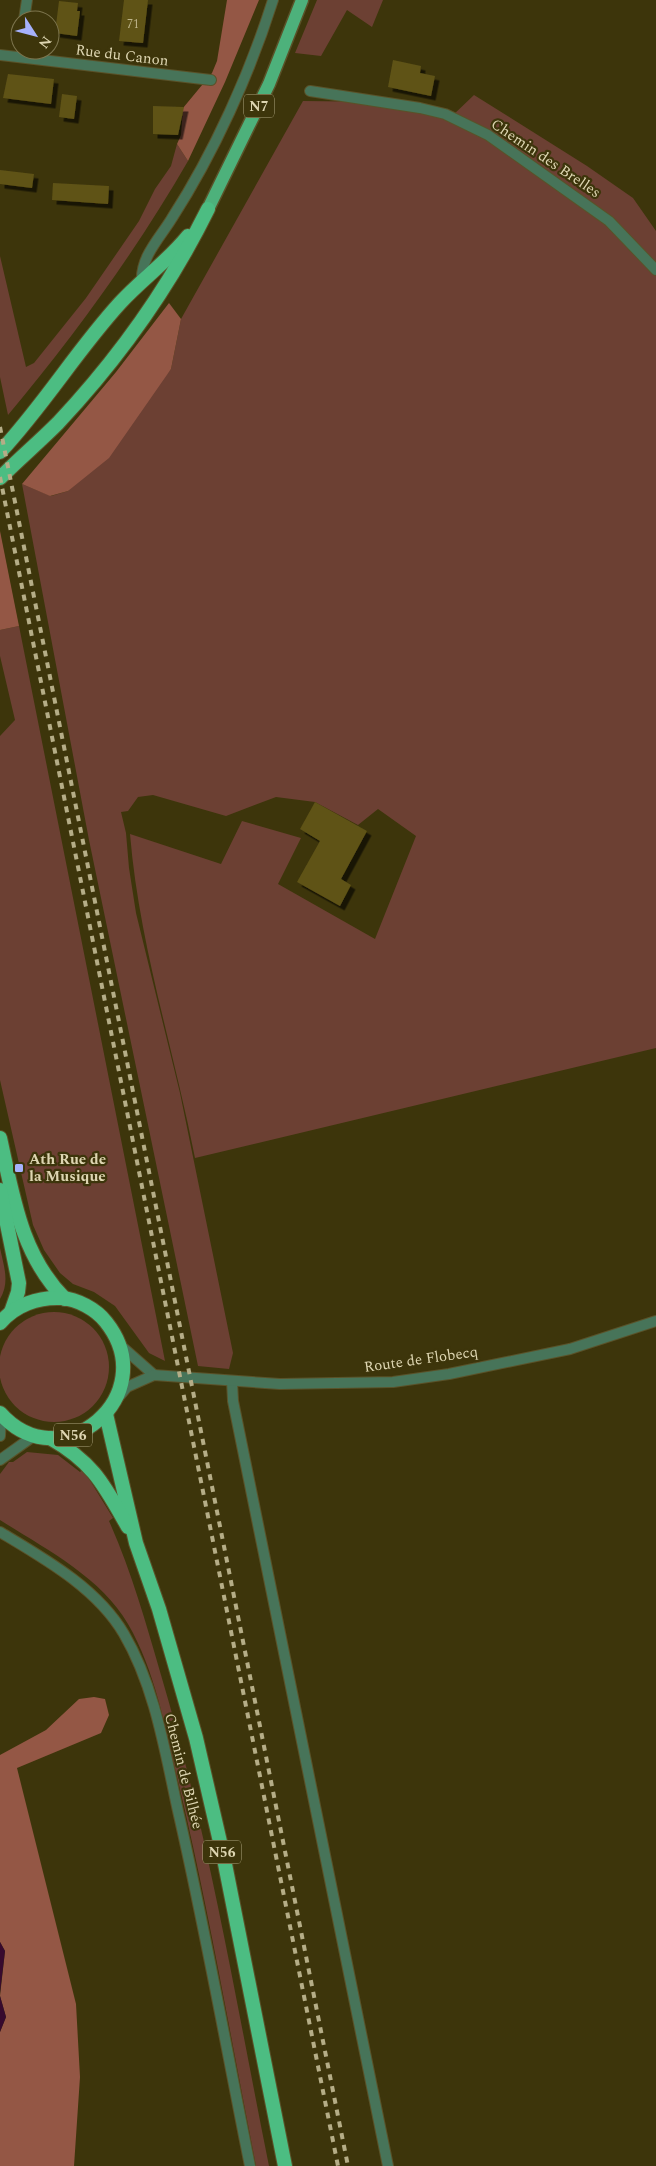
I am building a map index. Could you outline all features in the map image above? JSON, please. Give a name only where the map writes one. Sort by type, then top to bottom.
[{"type":"highway","name":"N7","points":[[0,452],[25,425],[120,303],[178,248],[208,209]]},
{"type":"highway","points":[[0,478],[56,424],[109,364],[175,272],[208,209]]},
{"type":"highway","name":"N56","points":[[0,1138],[25,1240],[38,1268],[49,1283],[65,1298]]},
{"type":"highway","name":"N56","points":[[0,1190],[19,1283],[18,1292],[3,1319]]},
{"type":"highway","name":"N56","points":[[0,1414],[11,1424],[35,1436],[50,1438],[66,1437],[81,1432],[94,1425],[115,1402],[122,1383],[124,1364],[120,1345],[104,1319],[79,1302],[65,1298],[36,1300],[3,1319]]},
{"type":"highway","name":"N56","points":[[106,1414],[136,1544],[159,1609],[200,1756],[224,1859],[285,2166]]},
{"type":"highway","name":"N56","points":[[50,1438],[72,1450],[99,1477],[136,1544]]},
{"type":"main road","name":"N7","points":[[208,209],[269,84],[302,0]]},
{"type":"street","points":[[142,282],[144,261],[178,210],[214,142],[244,79],[273,0]]},
{"type":"street","name":"Rue du Canon","points":[[60,59],[211,80]]},
{"type":"street","name":"Chemin des Brelles","points":[[310,91],[391,102],[429,110],[445,114],[488,135],[609,221],[656,270]]},
{"type":"street","name":"Route de Flobecq","points":[[115,1402],[127,1387],[154,1375],[280,1384],[393,1382],[449,1374],[570,1349],[656,1321]]},
{"type":"street","points":[[120,1345],[154,1375]]},
{"type":"street","points":[[232,1381],[233,1401],[388,2166]]},
{"type":"street","points":[[0,1414],[0,1436]]},
{"type":"street","points":[[0,1460],[35,1436]]},
{"type":"street","name":"Chemin de Bilhée","points":[[0,1532],[49,1562],[87,1590],[124,1633],[138,1662],[164,1748],[189,1857],[250,2166]]},
{"type":"shaded area","points":[[227,0],[259,0],[225,82],[188,161],[177,144],[181,135],[183,108],[212,73],[217,61]]},
{"type":"shaded area","points":[[317,0],[383,0],[372,27],[347,10],[321,56],[295,53]]},
{"type":"shaded area","points":[[474,95],[587,166],[633,198],[656,231],[656,1048],[195,1158],[149,956],[141,916],[130,834],[221,864],[242,821],[301,838],[278,884],[375,939],[416,836],[378,809],[358,825],[315,802],[276,797],[226,816],[153,795],[138,797],[128,811],[121,812],[126,833],[136,913],[180,1093],[233,1353],[229,1369],[198,1366],[89,840],[22,484],[51,496],[68,491],[171,369],[181,319],[303,101],[391,102],[451,117]]},
{"type":"shaded area","points":[[177,144],[188,161],[168,194],[104,292],[8,415],[0,377],[0,256],[26,367],[34,363],[86,298],[139,221],[155,189],[171,166]]},
{"type":"shaded area","points":[[169,303],[181,319],[171,369],[109,458],[68,491],[50,496],[22,484],[116,372]]},
{"type":"shaded area","points":[[0,531],[19,626],[0,630]]},
{"type":"shaded area","points":[[19,626],[165,1361],[149,1353],[115,1306],[94,1292],[73,1284],[60,1273],[44,1250],[33,1225],[0,1080],[0,736],[15,720],[0,656],[0,630]]},
{"type":"shaded area","points":[[0,1248],[5,1287],[0,1299]]},
{"type":"shaded area","points":[[54,1312],[75,1316],[93,1328],[105,1346],[109,1367],[105,1388],[93,1406],[75,1418],[54,1422],[33,1418],[15,1406],[3,1388],[-1,1367],[3,1346],[15,1328],[33,1316]]},
{"type":"shaded area","points":[[27,1452],[58,1455],[80,1472],[83,1469],[113,1518],[109,1521],[144,1616],[178,1736],[208,1858],[269,2166],[256,2166],[190,1832],[165,1723],[146,1662],[128,1624],[117,1607],[103,1592],[53,1553],[0,1520],[0,1474],[9,1462],[13,1462]]},
{"type":"shaded area","points":[[94,1697],[105,1699],[109,1715],[101,1733],[17,1768],[76,2004],[80,2077],[74,2166],[0,2166],[0,2032],[6,2017],[0,1996],[5,1951],[0,1942],[0,1755],[46,1730],[79,1699]]},
{"type":"shaded area","points":[[0,1942],[5,1951],[0,1993]]},
{"type":"shaded area","points":[[0,1996],[6,2017],[0,2032]]},
{"type":"building","points":[[124,0],[148,0],[143,43],[119,41]]},
{"type":"building","points":[[59,1],[78,3],[77,11],[80,11],[77,36],[60,34],[60,10],[58,10]]},
{"type":"building","points":[[393,60],[421,66],[420,73],[435,76],[431,96],[388,87]]},
{"type":"building","points":[[8,74],[54,79],[51,104],[3,98]]},
{"type":"building","points":[[62,94],[77,96],[74,119],[59,117]]},
{"type":"building","points":[[153,106],[184,107],[178,135],[153,134]]},
{"type":"building","points":[[0,170],[34,174],[32,188],[0,184]]},
{"type":"building","points":[[53,183],[109,186],[108,204],[52,200]]},
{"type":"building","points":[[315,802],[367,831],[341,879],[351,885],[340,906],[297,882],[320,841],[300,829]]},
{"type":"railway","points":[[0,427],[348,2166]]},
{"type":"railway","points":[[0,477],[338,2166]]},
{"type":"place","name":"Ath Rue de la Musique","points":[[19,1168]]}]
